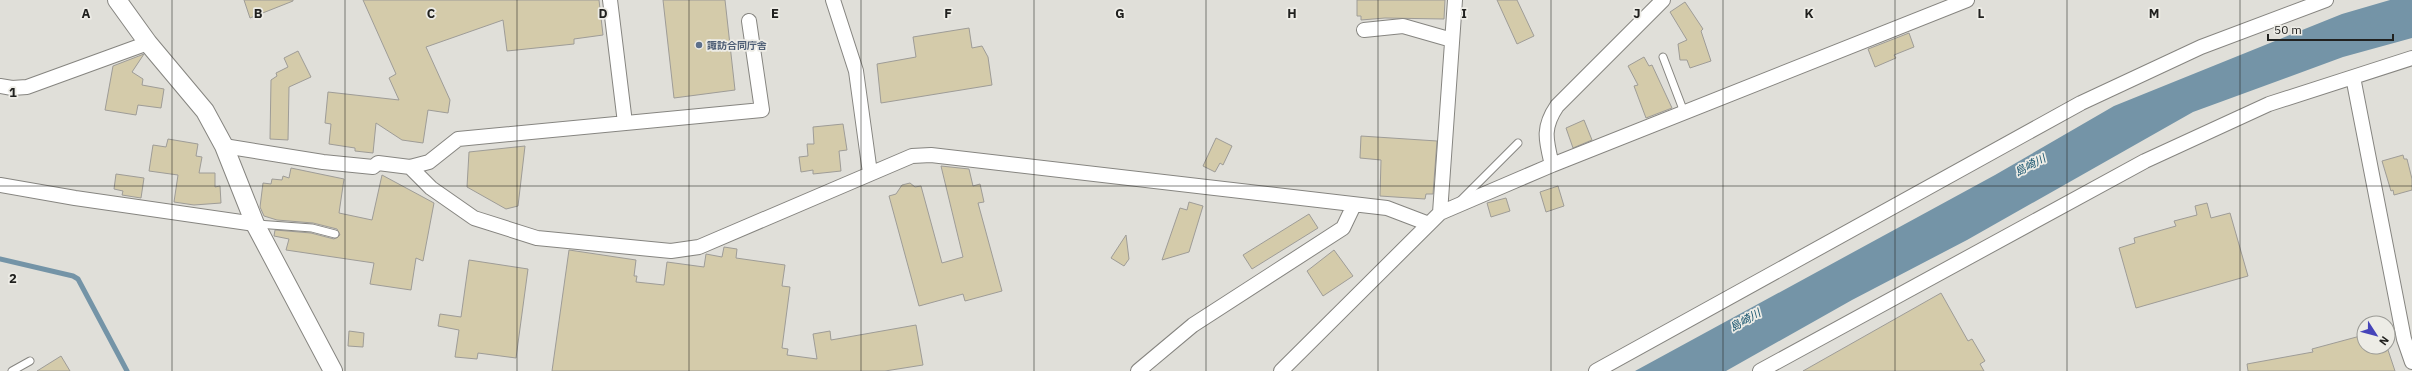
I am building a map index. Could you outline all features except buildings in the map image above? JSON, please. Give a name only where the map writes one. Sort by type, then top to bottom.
[{"type":"street","points":[[117,0],[148,43],[205,111],[224,146],[255,224],[333,371]]},
{"type":"street","points":[[610,0],[625,123]]},
{"type":"street","points":[[833,0],[856,70],[870,172]]},
{"type":"street","points":[[1440,213],[1455,0]]},
{"type":"street","points":[[1552,165],[1546,139],[1547,120],[1554,110],[1663,0]]},
{"type":"street","points":[[1281,371],[1440,213],[1552,165],[1967,0]]},
{"type":"street","points":[[1596,371],[2081,103],[2201,47],[2299,4],[2326,0]]},
{"type":"street","points":[[224,146],[323,162],[373,167],[378,163],[410,168],[429,162],[458,139],[762,110],[749,21]]},
{"type":"street","points":[[1364,30],[1403,26],[1452,40]]},
{"type":"street","points":[[0,86],[12,88],[26,87],[148,43]]},
{"type":"street","points":[[1760,371],[2145,161],[2269,104],[2412,58]]},
{"type":"street","points":[[2353,77],[2403,332],[2412,362]]},
{"type":"street","points":[[410,168],[432,188],[474,218],[537,238],[671,252],[699,247],[870,172],[912,156],[931,155],[1387,208],[1429,224]]},
{"type":"street","points":[[0,185],[75,198],[255,224]]},
{"type":"street","points":[[1138,371],[1193,325],[1343,228],[1354,205]]},
{"type":"lane","points":[[1663,57],[1684,112]]},
{"type":"lane","points":[[1456,205],[1518,143]]},
{"type":"lane","points":[[255,224],[312,228],[335,234]]},
{"type":"lane","points":[[12,371],[30,361]]},
{"type":"water","name":"島崎川","points":[[2390,0],[2412,0],[2412,38],[2343,57],[2193,112],[1967,240],[1852,300],[1726,371],[1635,371],[1995,175],[2114,106],[2342,14]]},
{"type":"waterway","points":[[0,259],[73,276],[78,279],[127,371]]},
{"type":"place","name":"諏訪合同庁舎","points":[[699,45]]}]
